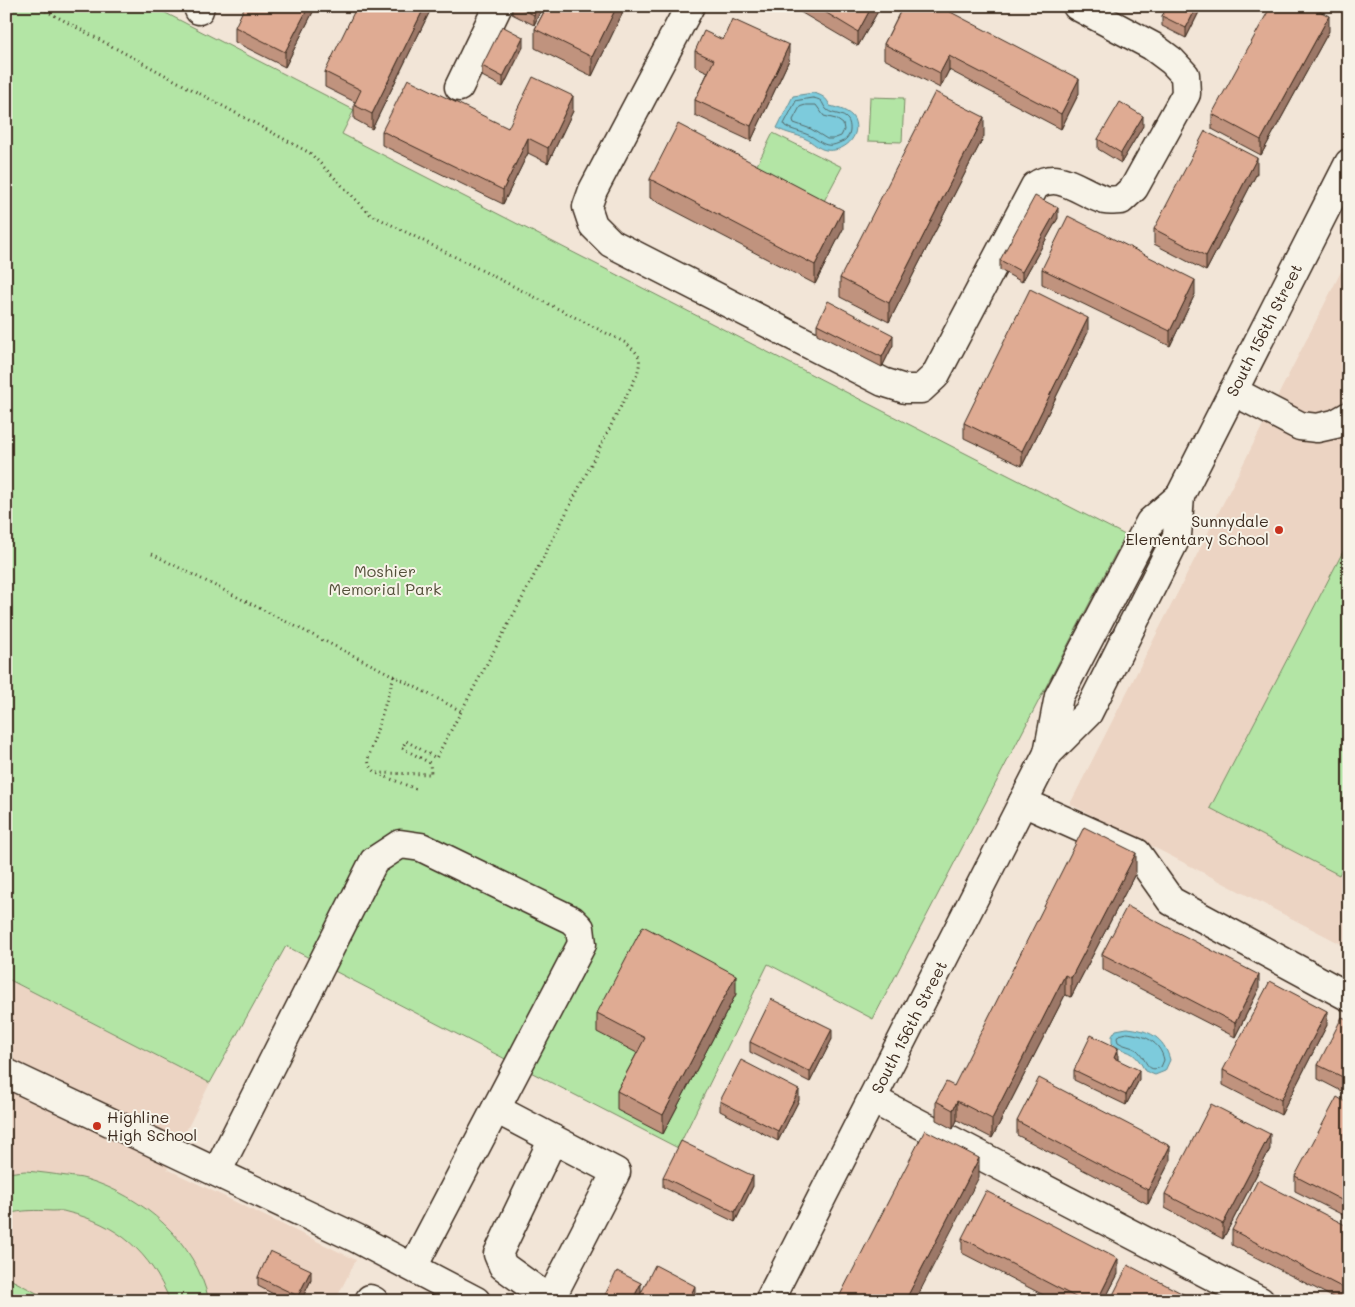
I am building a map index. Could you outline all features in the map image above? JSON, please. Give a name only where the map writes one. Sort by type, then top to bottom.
[{"type":"main road","points":[[459,87],[498,6]]},
{"type":"main road","points":[[690,6],[593,190],[587,207],[593,225],[611,243],[883,382],[905,389],[921,389],[935,376],[1035,186],[1044,180],[1058,180],[1106,201],[1121,200],[1134,188],[1186,94],[1185,75],[1172,60],[1152,46],[1077,6]]},
{"type":"main road","name":"South 156th Street","points":[[769,1301],[1048,754],[1059,696],[1150,522],[1180,496],[1349,163]]},
{"type":"main road","points":[[1233,391],[1300,426],[1317,428],[1335,424],[1349,416]]},
{"type":"main road","points":[[1023,802],[1137,853],[1171,901],[1349,997]]},
{"type":"main road","points":[[217,1172],[374,861],[400,844],[420,847],[572,920],[580,928],[582,944],[413,1267]]},
{"type":"main road","points":[[6,1073],[356,1238],[476,1301]]},
{"type":"main road","points":[[872,1099],[1260,1301]]},
{"type":"main road","points":[[496,1109],[616,1172],[550,1300],[503,1266],[498,1254],[553,1139]]},
{"type":"main road","points":[[369,1301],[370,1299],[374,1301]]},
{"type":"path","points":[[6,10],[17,6]]},
{"type":"path","points":[[37,6],[310,153],[370,214],[626,343],[638,354],[640,362],[632,384],[524,595],[436,758],[406,741],[402,748],[430,763],[431,774],[376,773]]},
{"type":"path","points":[[152,554],[461,711]]},
{"type":"path","points":[[394,676],[368,759],[369,764],[376,773],[416,789]]},
{"type":"shaded area","name":"Sunnydale Elementary School","points":[[1349,256],[1349,948],[1070,804]]},
{"type":"shaded area","name":"Highline High School","points":[[6,978],[210,1083],[167,1169],[356,1260],[335,1301],[6,1301]]},
{"type":"green space","name":"Moshier Memorial Park","points":[[6,6],[152,6],[354,110],[342,134],[1125,535],[873,1019],[768,964],[678,1148],[286,946],[210,1083],[6,978]]},
{"type":"green space","points":[[870,97],[904,98],[902,142],[868,141]]},
{"type":"green space","points":[[773,133],[842,167],[824,201],[756,167]]},
{"type":"green space","points":[[1349,540],[1349,857],[1339,875],[1210,808]]},
{"type":"green space","points":[[25,1171],[86,1179],[107,1187],[147,1209],[164,1224],[192,1259],[202,1279],[209,1301],[170,1301],[162,1284],[143,1255],[117,1233],[102,1224],[63,1211],[29,1211],[6,1214],[6,1173]]},
{"type":"green space","points":[[6,1277],[52,1301],[6,1301]]},
{"type":"water","points":[[813,93],[824,97],[830,106],[847,112],[854,119],[856,126],[853,138],[839,149],[823,149],[806,139],[777,128],[793,96]]},
{"type":"water","points":[[1127,1028],[1149,1033],[1160,1040],[1170,1060],[1165,1071],[1155,1075],[1145,1071],[1140,1062],[1130,1052],[1112,1043],[1112,1036],[1116,1030]]},
{"type":"building","points":[[245,6],[309,6],[285,52],[235,27]]},
{"type":"building","points":[[357,6],[425,6],[372,114],[354,105],[361,90],[325,72]]},
{"type":"building","points":[[516,6],[538,6],[534,15]]},
{"type":"building","points":[[547,6],[617,6],[592,57],[535,29]]},
{"type":"building","points":[[815,6],[872,6],[858,32]]},
{"type":"building","points":[[903,6],[939,6],[1079,79],[1061,114],[949,56],[940,73],[884,44]]},
{"type":"building","points":[[1168,6],[1197,6],[1186,28],[1162,16]]},
{"type":"building","points":[[1271,6],[1310,6],[1329,16],[1261,140],[1212,114]]},
{"type":"building","points":[[732,19],[789,45],[751,126],[695,100],[714,60],[695,51],[704,31],[723,40]]},
{"type":"building","points":[[502,26],[523,37],[503,77],[482,66]]},
{"type":"building","points":[[533,77],[573,96],[548,148],[528,138],[503,190],[382,131],[408,79],[508,128]]},
{"type":"building","points":[[935,92],[984,117],[889,303],[840,278]]},
{"type":"building","points":[[1120,102],[1143,116],[1121,153],[1098,139]]},
{"type":"building","points":[[678,124],[843,210],[815,265],[650,179]]},
{"type":"building","points":[[1205,131],[1257,158],[1206,256],[1154,229]]},
{"type":"building","points":[[1035,196],[1058,208],[1022,272],[1000,260]]},
{"type":"building","points":[[1068,216],[1195,280],[1170,331],[1042,269]]},
{"type":"building","points":[[1030,289],[1088,318],[1022,451],[964,423]]},
{"type":"building","points":[[828,301],[893,335],[882,357],[817,324]]},
{"type":"building","points":[[1084,827],[1136,853],[1071,978],[1065,975],[992,1119],[957,1101],[953,1110],[936,1101],[946,1082],[954,1086]]},
{"type":"building","points":[[1127,906],[1259,975],[1235,1023],[1102,954]]},
{"type":"building","points":[[643,926],[736,975],[663,1115],[617,1091],[645,1038],[597,1013]]},
{"type":"building","points":[[1270,981],[1327,1011],[1281,1100],[1223,1070]]},
{"type":"building","points":[[771,999],[832,1029],[810,1072],[750,1042]]},
{"type":"building","points":[[1342,1017],[1349,1020],[1349,1080],[1318,1065]]},
{"type":"building","points":[[1091,1035],[1118,1048],[1114,1058],[1139,1070],[1126,1095],[1074,1070]]},
{"type":"building","points":[[741,1060],[799,1090],[778,1131],[720,1101]]},
{"type":"building","points":[[1039,1078],[1170,1146],[1148,1190],[1017,1121]]},
{"type":"building","points":[[1337,1097],[1349,1104],[1349,1204],[1295,1176]]},
{"type":"building","points":[[1211,1104],[1270,1134],[1223,1224],[1165,1194]]},
{"type":"building","points":[[925,1130],[979,1158],[905,1301],[837,1301]]},
{"type":"building","points":[[681,1141],[753,1176],[735,1212],[663,1177]]},
{"type":"building","points":[[1258,1180],[1349,1227],[1349,1291],[1232,1230]]},
{"type":"building","points":[[986,1191],[1118,1259],[1097,1301],[1083,1301],[962,1238]]},
{"type":"building","points":[[270,1251],[311,1270],[298,1296],[258,1277]]},
{"type":"building","points":[[655,1265],[695,1286],[688,1301],[637,1301]]},
{"type":"building","points":[[1128,1265],[1187,1296],[1184,1301],[1110,1301]]},
{"type":"building","points":[[617,1271],[641,1283],[632,1301],[602,1301]]},
{"type":"place","name":"Sunnydale Elementary School","points":[[1279,530]]},
{"type":"place","name":"Highline High School","points":[[97,1126]]}]
